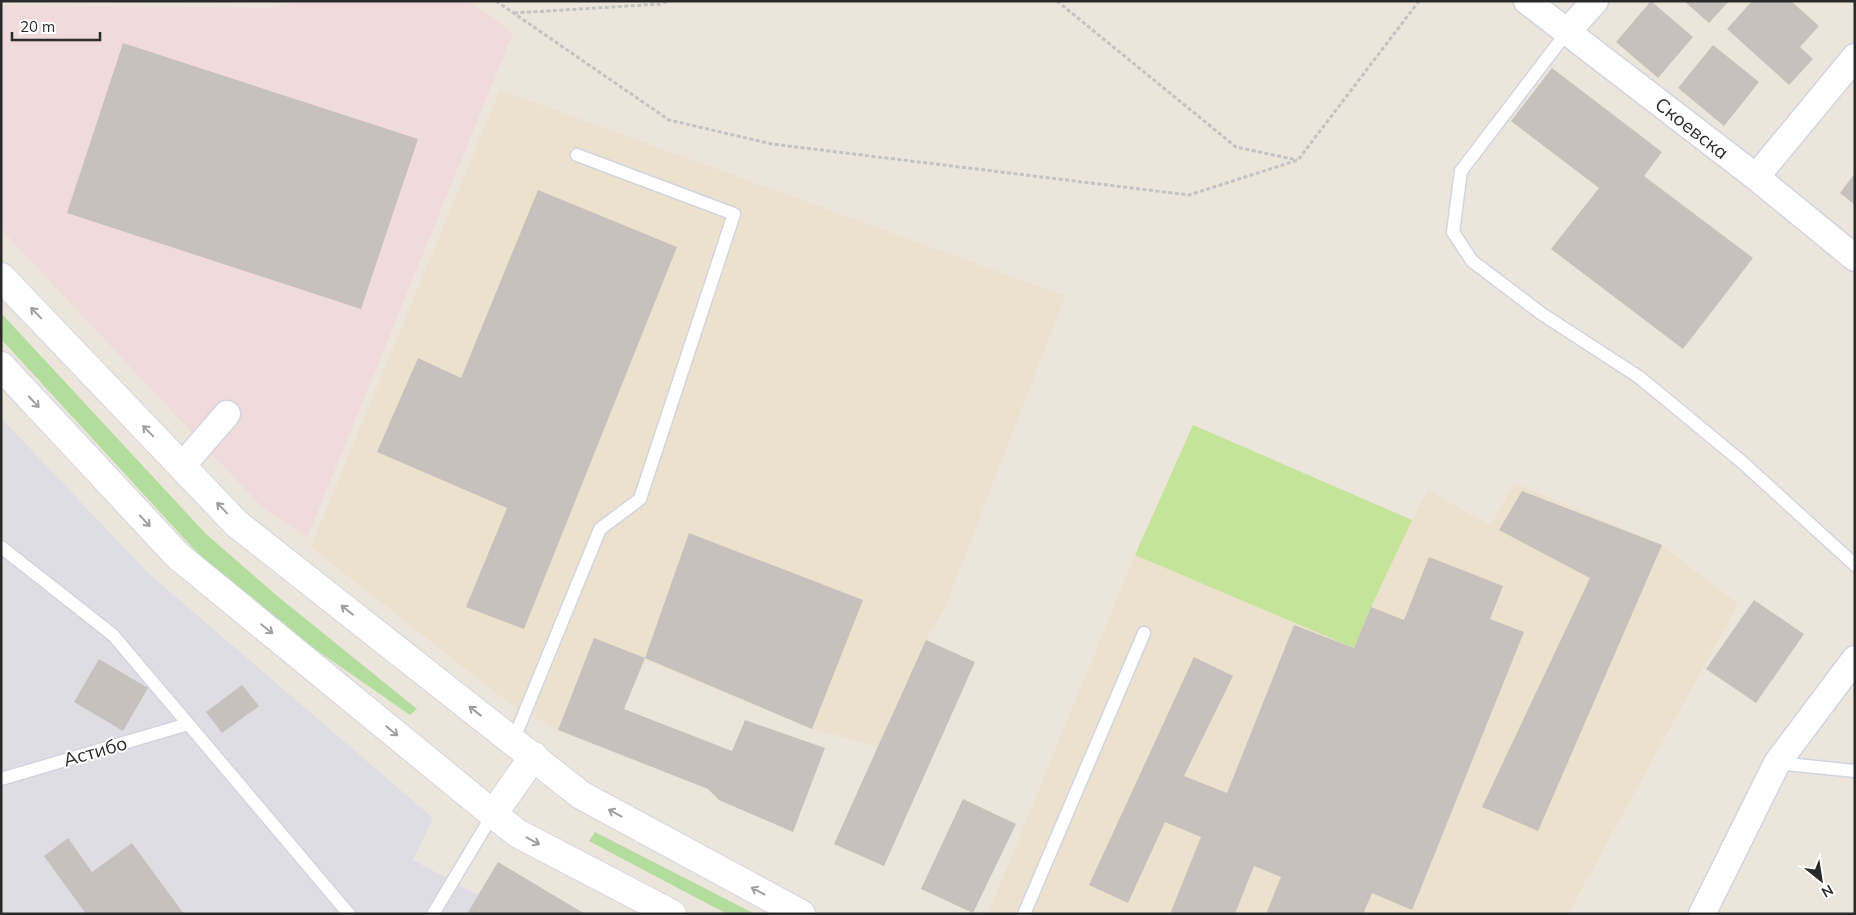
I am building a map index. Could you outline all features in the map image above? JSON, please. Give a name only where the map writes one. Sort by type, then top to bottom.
[{"type":"main road","points":[[1,277],[237,524],[581,795],[801,914]]},
{"type":"main road","points":[[1,366],[178,556],[493,814],[518,834],[672,914]]},
{"type":"main road","points":[[493,814],[524,749]]},
{"type":"street","name":"Скоевска","points":[[1528,1],[1756,177],[1855,258]]},
{"type":"street","points":[[1567,32],[1595,1]]},
{"type":"street","points":[[1756,177],[1855,57]]},
{"type":"street","points":[[182,466],[227,414]]},
{"type":"street","points":[[1702,914],[1777,763],[1855,659]]},
{"type":"lane","points":[[1567,32],[1461,171],[1452,232],[1472,261],[1542,314],[1639,377],[1742,462],[1855,565]]},
{"type":"lane","points":[[524,749],[600,529],[640,499],[734,214],[577,155]]},
{"type":"lane","points":[[1,547],[113,635],[349,914]]},
{"type":"lane","points":[[1024,914],[1144,633]]},
{"type":"lane","name":"Астибо","points":[[1,779],[188,724]]},
{"type":"lane","points":[[1777,763],[1855,771]]},
{"type":"lane","points":[[432,914],[493,814]]},
{"type":"path","points":[[496,1],[669,120],[772,144],[1189,195],[1298,160],[1419,1]]},
{"type":"path","points":[[513,13],[661,4],[668,1]]},
{"type":"path","points":[[1057,1],[1236,147],[1298,160]]},
{"type":"shaded area","points":[[299,1],[468,1],[513,33],[307,538],[260,505],[1,229],[1,5],[268,8]]},
{"type":"shaded area","points":[[500,90],[1065,296],[946,605],[926,640],[878,746],[812,729],[594,639],[558,730],[509,703],[311,547]]},
{"type":"shaded area","points":[[1,418],[148,573],[433,818],[413,860],[478,895],[498,862],[585,914],[1,914]]},
{"type":"shaded area","points":[[1193,425],[1412,520],[1428,490],[1491,526],[1514,483],[1662,545],[1738,604],[1568,914],[988,914],[1135,555]]},
{"type":"green space","points":[[1,313],[206,534],[276,595],[417,709],[410,715],[259,610],[192,547],[1,339]]},
{"type":"green space","points":[[1193,425],[1412,520],[1354,648],[1135,555]]},
{"type":"green space","points":[[595,832],[755,914],[727,914],[589,841]]},
{"type":"building","points":[[1651,1],[1693,37],[1658,78],[1616,42]]},
{"type":"building","points":[[1684,1],[1729,1],[1709,23]]},
{"type":"building","points":[[1752,1],[1791,1],[1819,26],[1800,47],[1813,59],[1789,85],[1727,29]]},
{"type":"building","points":[[123,43],[418,139],[361,309],[67,213]]},
{"type":"building","points":[[1713,45],[1759,82],[1724,126],[1678,88]]},
{"type":"building","points":[[1552,68],[1662,152],[1644,176],[1753,258],[1683,349],[1551,249],[1599,188],[1511,121]]},
{"type":"building","points":[[1855,173],[1855,205],[1840,193]]},
{"type":"building","points":[[538,190],[677,247],[524,629],[466,607],[507,508],[377,452],[418,358],[461,378]]},
{"type":"building","points":[[1522,491],[1662,545],[1538,831],[1482,807],[1590,578],[1499,530]]},
{"type":"building","points":[[689,533],[863,600],[812,729],[645,658]]},
{"type":"building","points":[[1429,557],[1503,586],[1490,619],[1524,632],[1412,910],[1372,893],[1363,914],[1266,914],[1281,877],[1254,866],[1235,914],[1170,914],[1201,837],[1165,822],[1128,903],[1089,885],[1194,657],[1233,676],[1184,776],[1227,793],[1294,625],[1354,648],[1371,607],[1404,620]]},
{"type":"building","points":[[1754,600],[1804,634],[1756,703],[1706,669]]},
{"type":"building","points":[[594,638],[645,658],[624,709],[732,751],[745,720],[825,748],[793,832],[719,800],[708,789],[558,730]]},
{"type":"building","points":[[926,640],[975,662],[884,866],[834,844]]},
{"type":"building","points":[[99,659],[148,688],[123,731],[74,702]]},
{"type":"building","points":[[242,685],[259,706],[222,733],[206,712]]},
{"type":"building","points":[[963,799],[1016,824],[973,913],[921,889]]},
{"type":"building","points":[[68,838],[92,872],[132,843],[184,914],[86,914],[44,856]]},
{"type":"building","points":[[498,862],[585,914],[467,914]]}]
